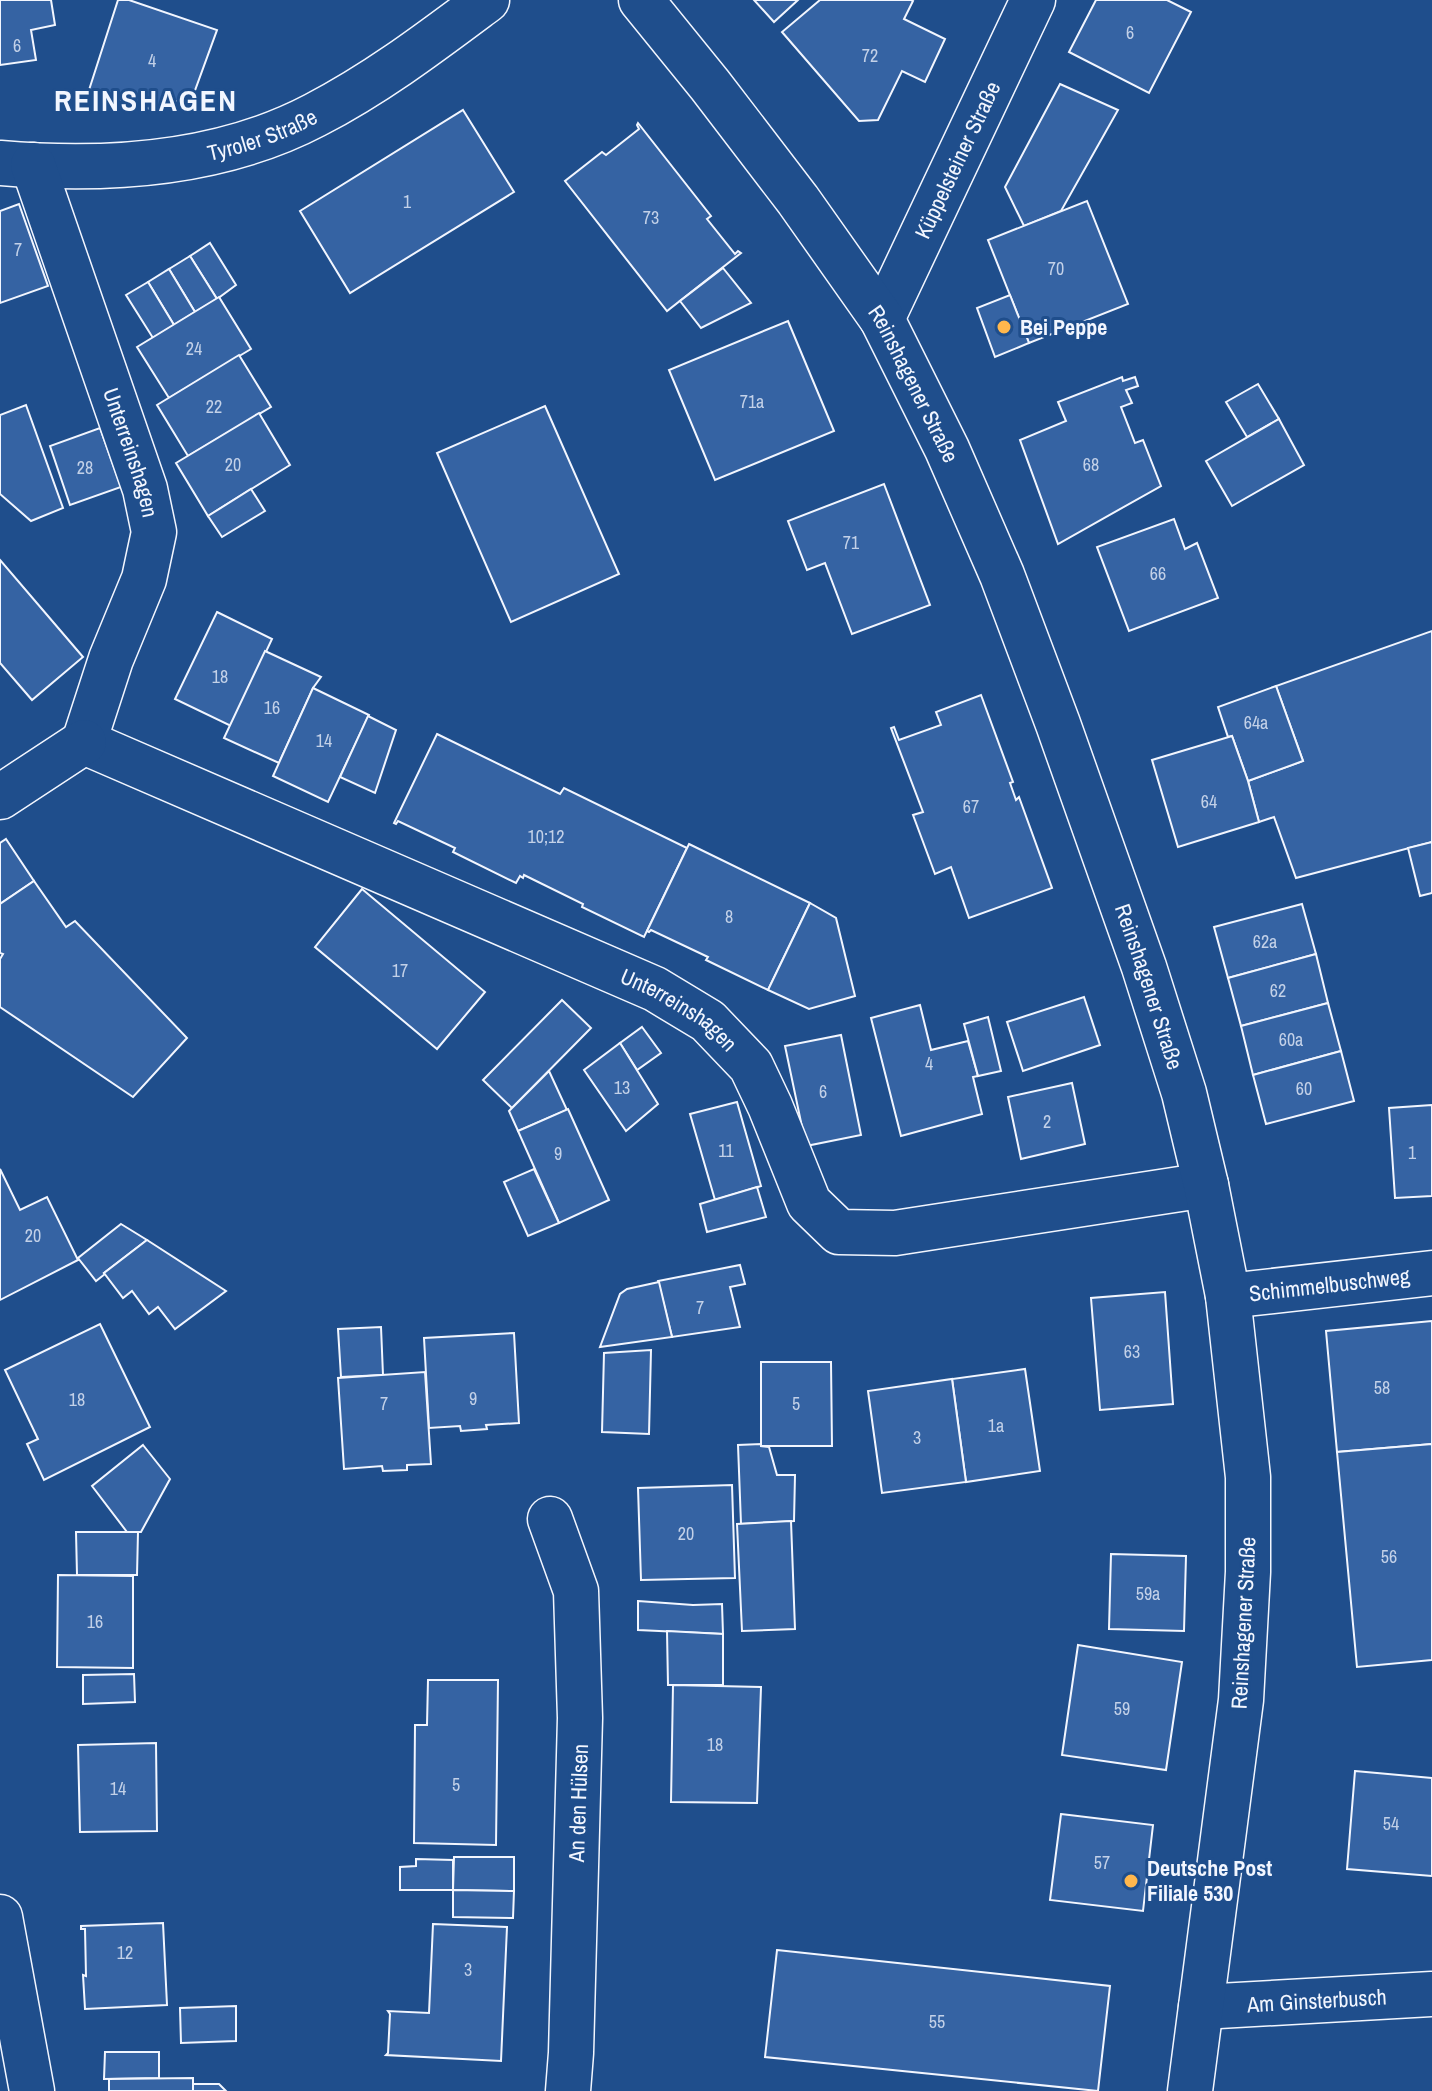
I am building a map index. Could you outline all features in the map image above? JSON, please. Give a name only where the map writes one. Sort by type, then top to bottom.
[{"type":"street","name":"Tyroler Straße","points":[[16,164],[90,166],[192,157],[273,134],[313,116],[392,69],[487,0]]},
{"type":"street","name":"Reinshagener Straße","points":[[641,0],[798,200],[882,319],[953,463],[1002,575],[1167,1033],[1184,1093],[1228,1296],[1248,1477],[1248,1572],[1241,1700],[1190,2091]]},
{"type":"street","name":"Küppelsteiner Straße","points":[[882,319],[1033,0]]},
{"type":"street","name":"Unterreinshagen","points":[[16,164],[145,489],[154,532],[144,579],[111,659],[84,742],[655,989],[708,1021],[751,1066],[809,1203],[839,1232],[895,1233],[1206,1185]]},
{"type":"street","points":[[0,797],[84,742]]},
{"type":"street","name":"Schimmelbuschweg","points":[[1228,1296],[1432,1273]]},
{"type":"street","name":"An den Hülsen","points":[[550,1519],[576,1591],[580,1718],[568,2091]]},
{"type":"street","points":[[0,1917],[32,2091]]},
{"type":"street","name":"Am Ginsterbusch","points":[[1201,2007],[1432,1994]]},
{"type":"building","points":[[0,0],[51,0],[55,25],[31,30],[36,60],[0,65]]},
{"type":"building","points":[[118,0],[129,0],[217,30],[190,104],[164,99],[160,112],[89,90]]},
{"type":"building","points":[[754,0],[798,0],[774,22]]},
{"type":"building","points":[[820,0],[911,0],[904,19],[945,39],[925,82],[902,71],[878,120],[859,121],[782,32]]},
{"type":"building","points":[[1096,0],[1167,0],[1191,12],[1149,93],[1069,52]]},
{"type":"building","points":[[1060,84],[1118,110],[1061,211],[1024,226],[1005,187]]},
{"type":"building","points":[[463,110],[514,192],[350,293],[300,211]]},
{"type":"building","points":[[638,123],[711,216],[707,219],[735,254],[738,251],[741,253],[667,311],[565,181],[602,152],[606,155],[639,129]]},
{"type":"building","points":[[1087,201],[1128,304],[1029,343],[988,240]]},
{"type":"building","points":[[19,204],[48,286],[0,303],[0,211]]},
{"type":"building","points":[[210,243],[236,285],[217,299],[190,256]]},
{"type":"building","points":[[190,256],[217,299],[195,312],[169,269]]},
{"type":"building","points":[[723,268],[751,303],[701,328],[680,301]]},
{"type":"building","points":[[169,269],[195,312],[174,325],[148,282]]},
{"type":"building","points":[[148,282],[174,325],[153,338],[126,295]]},
{"type":"building","points":[[1010,295],[1029,343],[995,357],[977,308]]},
{"type":"building","points":[[219,297],[251,349],[169,398],[137,347]]},
{"type":"building","points":[[788,321],[834,431],[715,480],[669,370]]},
{"type":"building","points":[[239,355],[271,407],[188,456],[157,405]]},
{"type":"building","points":[[1122,377],[1123,381],[1135,377],[1138,386],[1126,390],[1132,403],[1121,407],[1135,443],[1143,440],[1161,486],[1058,544],[1020,440],[1066,421],[1058,402]]},
{"type":"building","points":[[1258,384],[1279,419],[1247,437],[1226,402]]},
{"type":"building","points":[[26,405],[63,508],[31,521],[0,494],[0,415]]},
{"type":"building","points":[[545,406],[619,574],[511,622],[437,453]]},
{"type":"building","points":[[259,413],[290,465],[208,516],[176,463]]},
{"type":"building","points":[[1279,419],[1304,465],[1232,506],[1206,461]]},
{"type":"building","points":[[100,428],[121,487],[70,505],[50,446]]},
{"type":"building","points":[[884,484],[930,605],[852,634],[825,563],[807,570],[788,521]]},
{"type":"building","points":[[251,489],[265,511],[222,537],[208,516]]},
{"type":"building","points":[[1174,519],[1185,549],[1197,543],[1218,598],[1129,631],[1097,547]]},
{"type":"building","points":[[0,560],[83,657],[32,700],[0,663]]},
{"type":"building","points":[[217,612],[272,639],[231,726],[175,699]]},
{"type":"building","points":[[1432,631],[1432,842],[1296,878],[1274,817],[1259,822],[1248,781],[1303,761],[1276,686]]},
{"type":"building","points":[[265,651],[321,677],[279,763],[224,738]]},
{"type":"building","points":[[1276,686],[1303,761],[1248,781],[1218,707]]},
{"type":"building","points":[[313,688],[369,715],[328,802],[273,776]]},
{"type":"building","points":[[981,695],[1013,782],[1010,783],[1016,800],[1019,797],[1052,888],[969,918],[951,867],[935,874],[913,815],[923,812],[891,728],[894,727],[899,740],[941,725],[936,712]]},
{"type":"building","points":[[368,716],[396,730],[375,793],[340,777]]},
{"type":"building","points":[[437,734],[560,794],[564,788],[687,848],[644,937],[524,875],[516,883],[453,852],[455,848],[398,821],[394,823]]},
{"type":"building","points":[[1232,736],[1259,822],[1178,847],[1152,760]]},
{"type":"building","points":[[6,839],[34,881],[0,904],[0,843]]},
{"type":"building","points":[[1432,842],[1432,893],[1420,896],[1408,848]]},
{"type":"building","points":[[689,844],[810,903],[768,990],[706,960],[708,957],[651,930],[647,931]]},
{"type":"building","points":[[34,881],[66,927],[75,921],[187,1038],[133,1097],[0,1007],[0,959],[3,954],[0,953],[0,904]]},
{"type":"building","points":[[362,889],[485,992],[437,1049],[315,947]]},
{"type":"building","points":[[810,903],[836,918],[855,996],[809,1009],[768,990]]},
{"type":"building","points":[[1302,904],[1316,954],[1228,978],[1214,927]]},
{"type":"building","points":[[1316,954],[1328,1003],[1241,1026],[1228,978]]},
{"type":"building","points":[[1084,997],[1100,1045],[1023,1071],[1007,1022]]},
{"type":"building","points":[[562,1000],[591,1028],[512,1108],[483,1080]]},
{"type":"building","points":[[1328,1003],[1341,1051],[1253,1075],[1241,1026]]},
{"type":"building","points":[[920,1005],[931,1050],[968,1041],[978,1076],[973,1077],[982,1114],[901,1136],[871,1018]]},
{"type":"building","points":[[988,1017],[1001,1071],[978,1076],[964,1024]]},
{"type":"building","points":[[642,1027],[661,1053],[637,1070],[620,1043]]},
{"type":"building","points":[[841,1035],[861,1135],[806,1146],[785,1046]]},
{"type":"building","points":[[620,1043],[658,1104],[626,1131],[584,1070]]},
{"type":"building","points":[[1341,1051],[1354,1101],[1266,1124],[1253,1075]]},
{"type":"building","points":[[549,1071],[567,1110],[518,1131],[509,1111]]},
{"type":"building","points":[[1072,1083],[1085,1144],[1021,1159],[1008,1097]]},
{"type":"building","points":[[737,1102],[761,1186],[715,1200],[690,1114]]},
{"type":"building","points":[[1432,1105],[1432,1196],[1395,1198],[1389,1108]]},
{"type":"building","points":[[568,1109],[609,1200],[559,1223],[518,1131]]},
{"type":"building","points":[[0,1169],[20,1210],[47,1197],[78,1260],[0,1300]]},
{"type":"building","points":[[534,1169],[559,1223],[528,1236],[504,1182]]},
{"type":"building","points":[[757,1187],[766,1217],[707,1232],[700,1204]]},
{"type":"building","points":[[121,1224],[147,1240],[96,1281],[78,1258]]},
{"type":"building","points":[[147,1240],[226,1291],[175,1329],[158,1307],[149,1314],[132,1291],[123,1298],[104,1273]]},
{"type":"building","points":[[740,1265],[745,1284],[730,1287],[740,1327],[672,1337],[658,1281]]},
{"type":"building","points":[[659,1282],[672,1337],[600,1347],[620,1294],[627,1289]]},
{"type":"building","points":[[1165,1292],[1173,1404],[1100,1410],[1091,1298]]},
{"type":"building","points":[[1432,1321],[1432,1444],[1337,1452],[1326,1331]]},
{"type":"building","points":[[100,1324],[150,1427],[44,1480],[27,1444],[38,1439],[5,1370]]},
{"type":"building","points":[[381,1327],[383,1375],[341,1377],[338,1329]]},
{"type":"building","points":[[514,1333],[519,1423],[486,1425],[487,1429],[461,1431],[460,1426],[429,1428],[424,1338]]},
{"type":"building","points":[[651,1350],[649,1434],[602,1432],[604,1353]]},
{"type":"building","points":[[761,1362],[831,1362],[832,1446],[761,1446]]},
{"type":"building","points":[[1025,1369],[1040,1471],[966,1482],[952,1379]]},
{"type":"building","points":[[425,1372],[431,1464],[407,1465],[407,1470],[383,1471],[382,1466],[344,1469],[338,1378]]},
{"type":"building","points":[[952,1379],[966,1482],[882,1493],[868,1391]]},
{"type":"building","points":[[761,1444],[769,1447],[777,1475],[795,1475],[794,1521],[741,1524],[738,1445]]},
{"type":"building","points":[[1432,1444],[1432,1660],[1357,1667],[1337,1452]]},
{"type":"building","points":[[143,1445],[170,1479],[141,1532],[127,1532],[92,1486]]},
{"type":"building","points":[[732,1485],[735,1578],[641,1580],[638,1488]]},
{"type":"building","points":[[791,1521],[795,1629],[742,1631],[737,1524]]},
{"type":"building","points":[[76,1532],[138,1532],[137,1575],[77,1575]]},
{"type":"building","points":[[1111,1554],[1186,1556],[1184,1631],[1109,1629]]},
{"type":"building","points":[[58,1575],[133,1576],[133,1668],[57,1667]]},
{"type":"building","points":[[638,1601],[722,1604],[723,1634],[638,1630]]},
{"type":"building","points":[[667,1631],[723,1634],[723,1685],[668,1685]]},
{"type":"building","points":[[1078,1645],[1182,1662],[1166,1770],[1062,1755]]},
{"type":"building","points":[[134,1674],[135,1702],[83,1704],[83,1675]]},
{"type":"building","points":[[428,1680],[498,1680],[496,1845],[414,1843],[415,1725],[427,1725]]},
{"type":"building","points":[[673,1685],[761,1687],[757,1803],[671,1802]]},
{"type":"building","points":[[156,1743],[157,1831],[80,1832],[78,1745]]},
{"type":"building","points":[[1355,1771],[1432,1778],[1432,1876],[1347,1869]]},
{"type":"building","points":[[1061,1814],[1153,1825],[1143,1911],[1050,1900]]},
{"type":"building","points":[[454,1857],[514,1857],[514,1891],[453,1890]]},
{"type":"building","points":[[416,1859],[453,1860],[453,1890],[400,1890],[400,1867],[416,1866]]},
{"type":"building","points":[[453,1890],[514,1891],[513,1918],[453,1917]]},
{"type":"building","points":[[163,1923],[167,2005],[85,2009],[85,1929],[81,1926]]},
{"type":"building","points":[[433,1924],[507,1927],[501,2061],[386,2055],[388,2011],[429,2013]]},
{"type":"building","points":[[777,1950],[1110,1986],[1098,2091],[765,2057]]},
{"type":"building","points":[[236,2006],[236,2041],[181,2043],[180,2008]]},
{"type":"building","points":[[105,2052],[159,2052],[159,2078],[104,2079]]},
{"type":"building","points":[[193,2078],[193,2091],[109,2091],[109,2079]]},
{"type":"building","points":[[193,2084],[219,2084],[226,2091],[193,2091]]},
{"type":"place","name":"Bei Peppe","points":[[1004,327]]},
{"type":"place","name":"Deutsche Post Filiale 530","points":[[1131,1881]]},
{"type":"district","name":"REINSHAGEN","points":[[146,100]]}]
